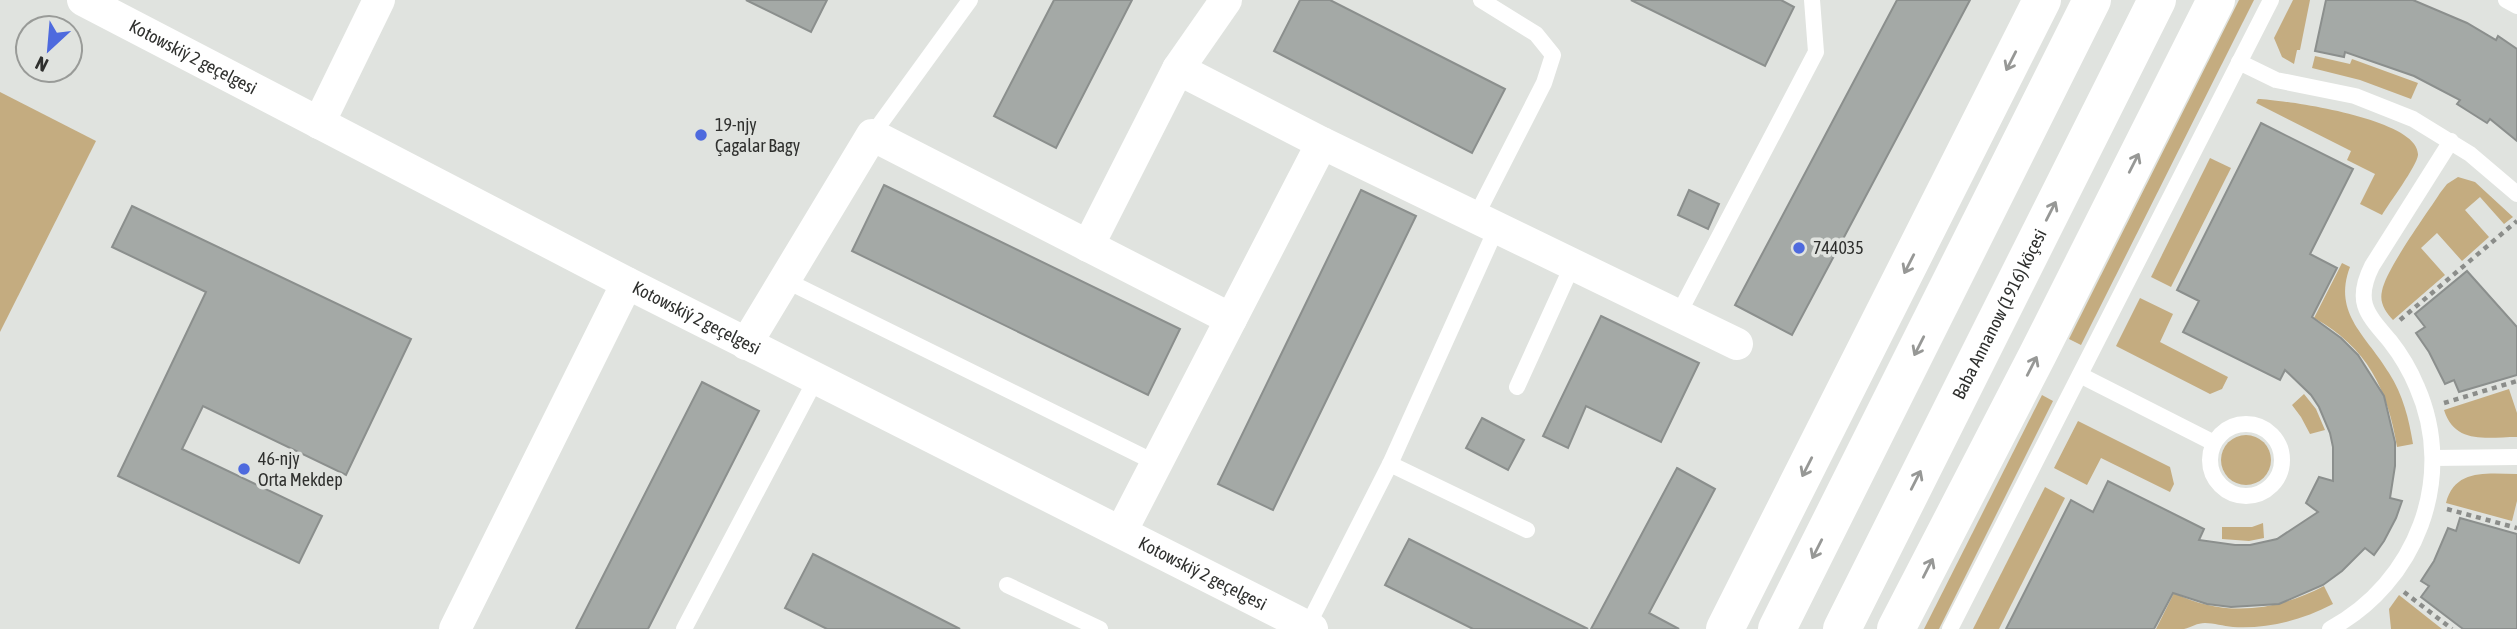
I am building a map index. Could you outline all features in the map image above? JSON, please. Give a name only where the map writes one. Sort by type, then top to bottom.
[{"type":"main road","points":[[1725,629],[2042,0]]},
{"type":"main road","points":[[1777,629],[2092,0]]},
{"type":"main road","name":"Baba Annanow (1916) köçesi","points":[[1842,629],[2157,0]]},
{"type":"main road","points":[[1896,629],[2216,0]]},
{"type":"street","name":"Kotowskiý 2 geçelgesi","points":[[83,0],[627,284],[1309,628]]},
{"type":"street","points":[[319,123],[379,0]]},
{"type":"street","points":[[1088,246],[1178,69],[1226,0]]},
{"type":"street","points":[[1178,69],[1321,143],[1737,344]]},
{"type":"street","points":[[746,344],[872,135],[1231,319]]},
{"type":"street","points":[[1121,532],[1321,143]]},
{"type":"street","points":[[455,629],[627,284]]},
{"type":"lane","points":[[872,135],[970,0]]},
{"type":"lane","points":[[1309,628],[1391,464],[1553,55],[1536,34],[1481,0]]},
{"type":"lane","points":[[1678,315],[1816,52],[1812,0]]},
{"type":"lane","points":[[1950,629],[2271,0]]},
{"type":"lane","points":[[2505,0],[2517,6]]},
{"type":"lane","points":[[2239,62],[2276,80],[2334,91],[2375,103],[2413,120],[2451,141],[2484,164],[2517,194]]},
{"type":"lane","points":[[2330,629],[2357,622],[2388,583],[2411,549],[2428,500],[2432,458],[2427,417],[2417,387],[2397,350],[2370,317],[2363,296],[2372,266],[2451,141]]},
{"type":"lane","points":[[1517,387],[1573,264]]},
{"type":"lane","points":[[785,280],[1156,463]]},
{"type":"lane","points":[[2080,375],[2214,443]]},
{"type":"lane","points":[[684,629],[816,379]]},
{"type":"lane","points":[[2258,425],[2267,430],[2280,446],[2282,466],[2279,477],[2265,491],[2255,495],[2245,496],[2225,490],[2213,474],[2210,453],[2214,443],[2228,428],[2258,425]]},
{"type":"lane","points":[[2432,458],[2517,457]]},
{"type":"lane","points":[[1391,464],[1527,530]]},
{"type":"lane","points":[[1007,585],[1100,629]]},
{"type":"path","points":[[2395,325],[2517,221]]},
{"type":"path","points":[[2440,405],[2517,381]]},
{"type":"path","points":[[2442,507],[2517,528]]},
{"type":"path","points":[[2401,589],[2452,629]]},
{"type":"shaded area","points":[[2239,0],[2254,0],[2081,345],[2069,339]]},
{"type":"shaded area","points":[[2293,0],[2310,0],[2300,50],[2297,50],[2294,64],[2282,57],[2274,38]]},
{"type":"shaded area","points":[[2315,56],[2350,64],[2352,59],[2418,83],[2411,99],[2360,80],[2312,68]]},
{"type":"shaded area","points":[[0,92],[96,141],[0,332]]},
{"type":"shaded area","points":[[2258,99],[2349,114],[2398,131],[2413,142],[2418,155],[2416,160],[2382,215],[2360,204],[2375,174],[2347,160],[2351,151],[2256,103]]},
{"type":"shaded area","points":[[2210,158],[2231,168],[2171,287],[2151,277]]},
{"type":"shaded area","points":[[2458,177],[2475,182],[2513,217],[2504,224],[2480,197],[2465,210],[2489,237],[2462,261],[2437,233],[2421,248],[2445,275],[2393,320],[2381,299],[2385,281],[2398,256],[2440,193]]},
{"type":"shaded area","points":[[2342,263],[2350,267],[2346,284],[2349,312],[2398,390],[2413,444],[2397,447],[2388,407],[2372,372],[2348,342],[2314,318]]},
{"type":"shaded area","points":[[2140,298],[2173,314],[2160,342],[2228,377],[2222,389],[2210,394],[2116,346]]},
{"type":"shaded area","points":[[2509,389],[2517,413],[2517,437],[2484,438],[2464,434],[2449,421],[2444,410]]},
{"type":"shaded area","points":[[2304,394],[2316,409],[2325,430],[2310,434],[2292,405]]},
{"type":"shaded area","points":[[2042,395],[2053,401],[1939,629],[1924,629]]},
{"type":"shaded area","points":[[2078,421],[2170,467],[2174,484],[2170,492],[2101,458],[2087,485],[2054,468]]},
{"type":"shaded area","points":[[2246,435],[2263,443],[2271,460],[2263,477],[2246,485],[2229,477],[2221,460],[2229,443]]},
{"type":"shaded area","points":[[2484,474],[2517,474],[2517,501],[2512,521],[2446,503],[2450,492],[2465,478]]},
{"type":"shaded area","points":[[2045,487],[2065,498],[1999,629],[1973,629]]},
{"type":"shaded area","points":[[2263,523],[2264,538],[2249,541],[2222,539],[2222,527],[2252,527]]},
{"type":"shaded area","points":[[2324,586],[2333,604],[2285,622],[2246,627],[2205,623],[2184,629],[2156,629],[2174,593],[2212,606],[2250,608],[2287,601]]},
{"type":"shaded area","points":[[2399,595],[2442,629],[2391,629],[2389,609]]},
{"type":"building","points":[[746,0],[827,0],[811,32]]},
{"type":"building","points":[[1054,0],[1132,0],[1056,148],[994,116]]},
{"type":"building","points":[[1300,0],[1330,0],[1505,89],[1472,153],[1274,51]]},
{"type":"building","points":[[1631,0],[1781,0],[1794,7],[1765,66]]},
{"type":"building","points":[[1897,0],[1970,0],[1792,335],[1735,305]]},
{"type":"building","points":[[2326,0],[2413,0],[2467,23],[2496,40],[2498,36],[2517,49],[2517,141],[2490,119],[2487,123],[2457,104],[2460,100],[2414,76],[2345,52],[2344,57],[2315,51]]},
{"type":"building","points":[[2261,123],[2353,169],[2310,254],[2337,268],[2312,317],[2341,338],[2358,355],[2384,396],[2395,442],[2395,466],[2390,498],[2402,501],[2396,518],[2374,555],[2365,548],[2323,585],[2279,604],[2231,607],[2207,604],[2173,593],[2154,629],[2006,629],[2071,500],[2093,512],[2108,481],[2204,529],[2199,540],[2250,545],[2277,539],[2318,512],[2306,503],[2319,477],[2333,481],[2333,447],[2319,407],[2311,395],[2285,370],[2280,380],[2183,332],[2199,301],[2177,290]]},
{"type":"building","points":[[884,185],[1180,329],[1148,395],[852,251]]},
{"type":"building","points":[[1361,190],[1416,216],[1273,510],[1218,484]]},
{"type":"building","points":[[1689,190],[1719,204],[1708,229],[1678,215]]},
{"type":"building","points":[[132,206],[411,339],[346,475],[203,406],[182,449],[322,516],[299,563],[118,476],[206,292],[112,247]]},
{"type":"building","points":[[2467,271],[2517,327],[2517,375],[2459,392],[2454,380],[2445,384],[2416,333],[2425,327],[2415,314]]},
{"type":"building","points":[[1601,316],[1699,363],[1661,442],[1586,406],[1568,448],[1543,436]]},
{"type":"building","points":[[702,382],[759,411],[648,629],[576,629]]},
{"type":"building","points":[[1482,418],[1524,440],[1508,470],[1466,448]]},
{"type":"building","points":[[1677,468],[1715,489],[1649,613],[1679,629],[1591,629]]},
{"type":"building","points":[[2460,518],[2517,534],[2517,629],[2463,629],[2421,597],[2429,586],[2421,581],[2434,561],[2448,528],[2456,531]]},
{"type":"building","points":[[1409,539],[1588,629],[1473,629],[1385,585]]},
{"type":"building","points":[[813,554],[960,629],[827,629],[785,608]]},
{"type":"place","name":"19-njy Çagalar Bagy","points":[[701,135]]},
{"type":"place","name":"744035","points":[[1799,248]]},
{"type":"place","name":"46-njy Orta Mekdep","points":[[244,469]]}]
